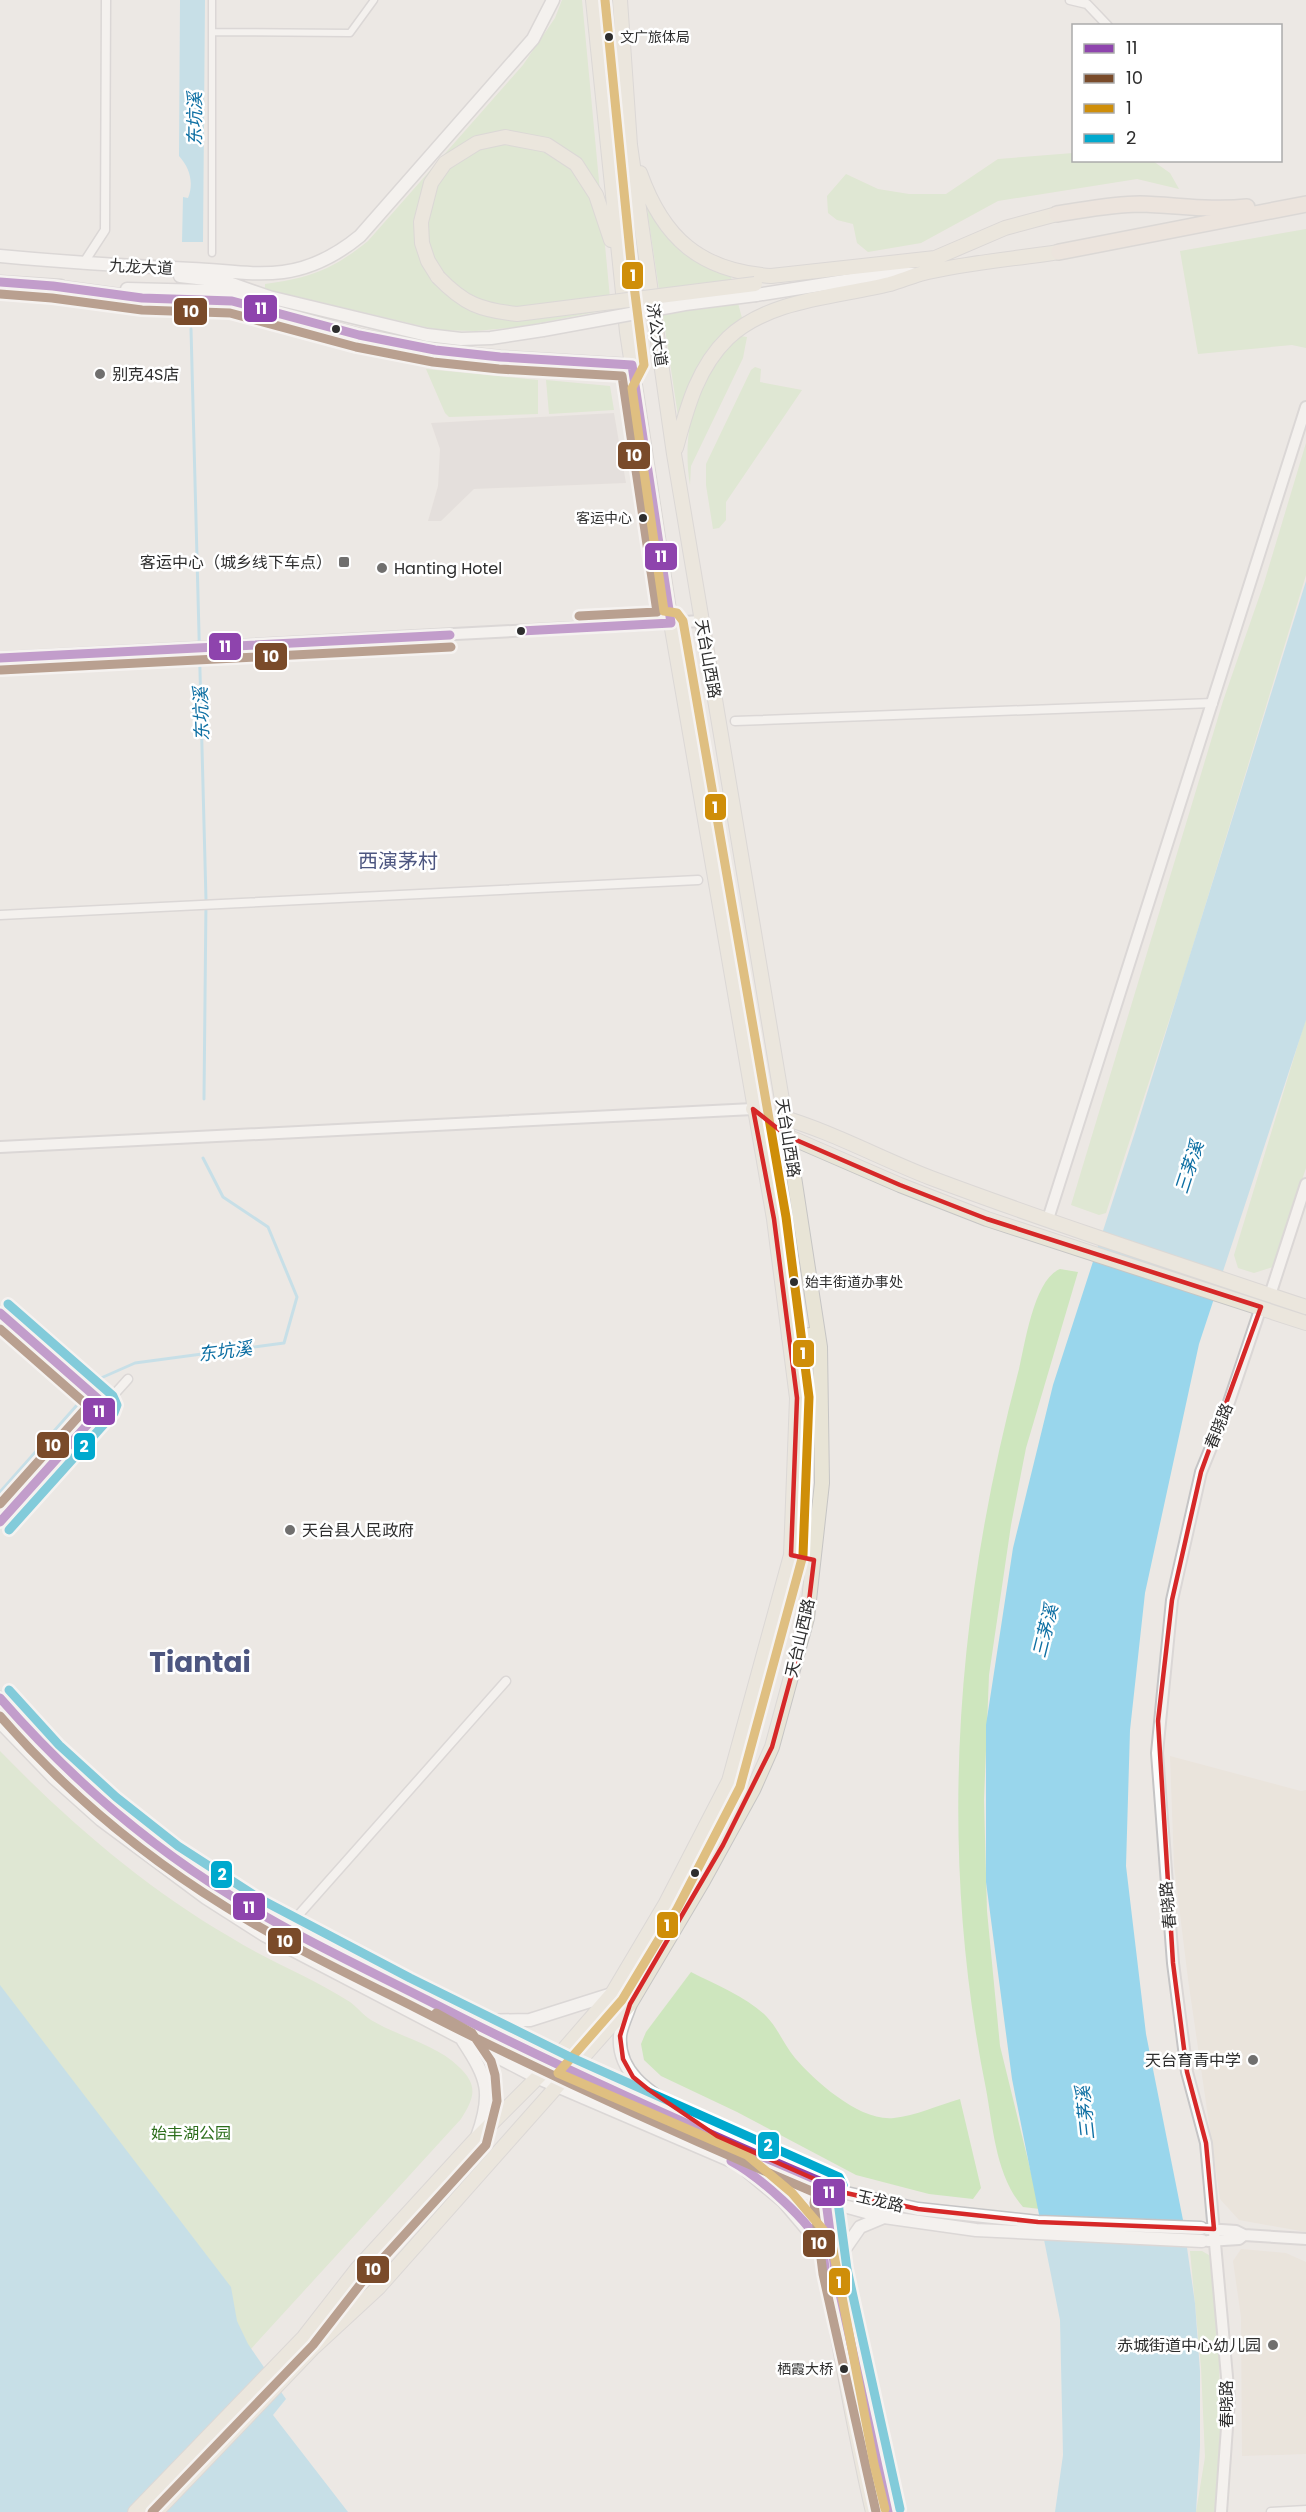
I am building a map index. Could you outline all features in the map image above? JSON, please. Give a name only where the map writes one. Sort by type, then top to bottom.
[{"type":"highway","points":[[1059,252],[1222,221],[1255,209],[1306,197]]},
{"type":"highway","points":[[1057,214],[1140,204],[1204,209],[1255,209],[1306,204]]},
{"type":"main road","name":"九龙大道","points":[[0,256],[83,264],[248,273],[282,272],[310,266],[338,254],[360,236],[533,39],[554,0]]},
{"type":"main road","name":"济公大道","points":[[593,0],[619,263],[632,364]]},
{"type":"main road","name":"济公大道","points":[[620,0],[630,145],[674,454]]},
{"type":"main road","points":[[619,263],[596,195],[576,164],[547,145],[505,137],[477,143],[445,163],[431,183],[421,222],[422,243],[428,261],[438,277],[455,295],[472,305],[493,312],[517,314],[754,285],[889,274],[919,267]]},
{"type":"main road","points":[[630,145],[649,198],[666,226],[690,250],[734,272],[754,285],[794,283],[886,269],[1059,252]]},
{"type":"main road","points":[[674,454],[689,399],[705,366],[727,339],[751,322],[806,300],[890,284],[935,258],[1005,228],[1057,214]]},
{"type":"main road","points":[[83,264],[223,281],[269,297],[427,335],[461,339],[491,338],[543,330],[685,304],[754,285],[771,276],[883,262],[919,267]]},
{"type":"main road","points":[[0,282],[207,291],[269,297]]},
{"type":"main road","points":[[53,286],[142,298],[232,301],[359,335],[435,350],[500,357],[632,364]]},
{"type":"main road","name":"天台山西路","points":[[135,2512],[304,2337],[357,2269],[476,2139],[552,2063],[612,1994],[666,1903],[729,1781],[791,1555],[797,1398],[774,1219],[670,623],[632,364]]},
{"type":"main road","name":"天台山西路","points":[[156,2512],[314,2347],[379,2287],[630,2004],[753,1790],[772,1747],[807,1618],[822,1483],[818,1334],[785,1118],[674,454]]},
{"type":"main road","points":[[753,1109],[837,1136],[928,1177],[1048,1219],[1232,1291],[1261,1307],[1306,1323]]},
{"type":"main road","points":[[753,1109],[787,1136],[900,1185],[987,1219],[1232,1291],[1270,1295],[1306,1307]]},
{"type":"main road","points":[[789,1338],[818,1334]]},
{"type":"main road","points":[[791,1555],[813,1560]]},
{"type":"main road","name":"玉龙路","points":[[0,1698],[62,1764],[178,1861],[233,1897],[287,1928],[467,2021],[552,2063],[846,2193],[918,2209],[1040,2228]]},
{"type":"main road","name":"玉龙路","points":[[0,1722],[54,1778],[101,1820],[206,1898],[264,1935],[536,2077],[820,2198],[884,2217],[976,2230],[1040,2228]]},
{"type":"main road","points":[[467,2021],[530,2020],[612,1994]]},
{"type":"main road","points":[[630,2004],[620,2036],[623,2059],[633,2077],[717,2136]]},
{"type":"main road","points":[[463,2040],[486,2082],[482,2122],[476,2139]]},
{"type":"main road","points":[[741,2165],[783,2201],[821,2246]]},
{"type":"main road","points":[[817,2181],[888,2512]]},
{"type":"main road","points":[[831,2186],[820,2198],[821,2246],[862,2466],[873,2512]]},
{"type":"main road","points":[[835,2271],[844,2250],[860,2227],[884,2217]]},
{"type":"main road","points":[[1040,2228],[1208,2235]]},
{"type":"street","points":[[83,264],[105,230],[106,0]]},
{"type":"street","points":[[212,0],[212,253]]},
{"type":"street","points":[[212,32],[350,33],[374,0]]},
{"type":"street","points":[[1070,0],[1088,4],[1106,24]]},
{"type":"street","points":[[1048,1219],[1306,407]]},
{"type":"street","points":[[0,658],[702,621]]},
{"type":"street","points":[[735,722],[1213,703]]},
{"type":"street","points":[[0,915],[698,880]]},
{"type":"street","points":[[0,1146],[753,1109]]},
{"type":"street","points":[[1270,1295],[1306,1184]]},
{"type":"street","name":"春晓路","points":[[1221,2512],[1229,2399],[1208,2235],[1206,2143],[1187,2072],[1173,1963],[1157,1742],[1172,1600],[1201,1472],[1227,1408],[1261,1307]]},
{"type":"street","points":[[0,1522],[128,1379]]},
{"type":"street","points":[[287,1928],[506,1681]]},
{"type":"street","points":[[1208,2235],[1239,2240],[1244,2235],[1306,2239]]},
{"type":"street","points":[[1271,2512],[1306,2510]]},
{"type":"highlighted area","points":[[753,1109],[787,1136],[900,1185],[987,1219],[1261,1307],[1201,1472],[1172,1600],[1158,1721],[1173,1963],[1187,2072],[1206,2143],[1214,2229],[1038,2222],[918,2209],[846,2193],[717,2136],[633,2077],[623,2059],[620,2036],[630,2004],[723,1845],[772,1747],[807,1618],[814,1560],[791,1555],[797,1398],[774,1219]]},
{"type":"shaded area","points":[[614,413],[626,483],[474,489],[441,521],[428,521],[438,486],[440,449],[431,423]]},
{"type":"shaded area","name":"天台育青中学","points":[[1170,1756],[1301,1791],[1306,1790],[1306,2232],[1239,2220],[1220,2199],[1174,1865]]},
{"type":"shaded area","name":"赤城街道中心幼儿园","points":[[1241,2249],[1286,2253],[1306,2262],[1306,2454],[1242,2456],[1241,2317],[1233,2261]]},
{"type":"green space","points":[[562,0],[582,0],[611,309],[519,327],[476,331],[438,330],[265,289],[265,284],[295,279],[331,266],[368,241],[523,65],[555,18]]},
{"type":"green space","points":[[1072,153],[1072,162],[1154,162],[1170,173],[1179,189],[1137,179],[998,201],[921,243],[868,252],[857,243],[853,224],[837,220],[828,213],[827,196],[846,174],[878,189],[909,194],[946,194],[998,159]]},
{"type":"green space","points":[[647,209],[683,250],[716,271],[731,277],[742,318],[703,362],[689,386],[678,416]]},
{"type":"green space","points":[[1306,229],[1306,348],[1292,345],[1198,354],[1180,251]]},
{"type":"green space","points":[[740,336],[747,337],[743,358],[691,466],[690,485],[688,444],[695,403],[712,366]]},
{"type":"green space","points":[[755,367],[761,369],[760,382],[802,390],[726,502],[726,520],[719,528],[713,529],[706,485],[706,464],[751,370]]},
{"type":"green space","points":[[426,369],[538,380],[538,414],[449,417],[445,413]]},
{"type":"green space","points":[[546,380],[610,386],[614,410],[549,414]]},
{"type":"green space","points":[[1306,443],[1306,575],[1184,975],[1106,1213],[1099,1215],[1071,1205],[1223,701],[1264,583]]},
{"type":"green space","points":[[1306,1018],[1306,1168],[1273,1267],[1254,1273],[1238,1268],[1234,1255]]},
{"type":"green space","points":[[1060,1269],[1078,1272],[1026,1448],[1011,1525],[989,1675],[984,1800],[987,1911],[1000,2046],[1040,2209],[1023,2207],[1014,2195],[997,2151],[971,1998],[962,1907],[958,1817],[960,1727],[968,1637],[980,1548],[997,1458],[1032,1313],[1043,1285]]},
{"type":"green space","name":"始丰湖公园","points":[[0,1751],[80,1828],[167,1897],[245,1946],[350,2002],[371,2020],[439,2052],[459,2067],[472,2086],[469,2105],[461,2119],[102,2512],[0,2512]]},
{"type":"green space","points":[[691,1972],[731,1992],[758,2009],[778,2031],[795,2058],[814,2078],[839,2098],[867,2114],[881,2118],[902,2117],[960,2099],[981,2188],[973,2199],[929,2194],[856,2175],[737,2112],[661,2076],[644,2060],[641,2044],[646,2032]]},
{"type":"green space","points":[[1190,2251],[1202,2251],[1214,2258],[1219,2341],[1221,2512],[1196,2512],[1205,2457],[1201,2367]]},
{"type":"water","points":[[180,0],[205,0],[203,242],[182,242],[183,197],[188,198],[191,181],[186,166],[179,156]]},
{"type":"water","name":"三茅溪","points":[[1306,581],[1306,1020],[1199,1344],[1145,1593],[1130,1730],[1126,1866],[1146,2034],[1183,2220],[1195,2303],[1200,2371],[1200,2446],[1196,2512],[1055,2512],[1063,2455],[1060,2320],[1012,2079],[986,1882],[986,1725],[1013,1548],[1053,1385],[1135,1132]]},
{"type":"water","points":[[0,1985],[231,2287],[237,2321],[248,2344],[286,2399],[273,2415],[348,2512],[0,2512]]},
{"type":"waterway","name":"东坑溪","points":[[191,329],[206,900],[204,1099]]},
{"type":"waterway","name":"东坑溪","points":[[0,1492],[101,1378],[135,1363],[284,1343],[297,1297],[268,1227],[223,1197],[203,1158]]},
{"type":"transit line","name":"1","points":[[605,0],[631,262],[644,365],[632,388],[664,611],[677,613],[683,621],[786,1217],[809,1397],[803,1555],[740,1787],[677,1909],[622,2000],[558,2073],[747,2155],[792,2193],[831,2239],[874,2464],[885,2509]]},
{"type":"transit line","name":"11","points":[[0,282],[53,286],[142,298],[232,301],[359,335],[435,350],[500,357],[632,365],[671,623],[521,631]]},
{"type":"transit line","name":"10","points":[[0,294],[52,298],[142,310],[230,313],[356,347],[433,362],[499,369],[622,376],[657,612],[579,616]]},
{"type":"transit line","name":"11","points":[[0,658],[450,635]]},
{"type":"transit line","name":"10","points":[[1,670],[451,647]]},
{"type":"transit line","name":"2","points":[[8,1304],[113,1396],[117,1405],[114,1413],[9,1530]]},
{"type":"transit line","name":"11","points":[[0,1313],[105,1405],[0,1522]]},
{"type":"transit line","name":"10","points":[[0,1329],[88,1406],[0,1504]]},
{"type":"transit line","name":"2","points":[[9,1690],[59,1745],[116,1797],[178,1846],[260,1899],[410,1978],[568,2056],[839,2177],[843,2185],[838,2202],[847,2269],[900,2509]]},
{"type":"transit line","name":"11","points":[[0,1698],[80,1781],[139,1831],[201,1876],[256,1911],[329,1951],[527,2050],[678,2120],[831,2186],[826,2201],[835,2271],[888,2512]]},
{"type":"transit line","name":"10","points":[[0,1716],[51,1770],[106,1820],[164,1866],[249,1921],[320,1960],[565,2081],[816,2193],[814,2203],[823,2274],[876,2512]]},
{"type":"transit line","name":"10","points":[[152,2512],[313,2345],[366,2277],[486,2145],[497,2101],[495,2075],[491,2061],[472,2033],[436,2013]]},
{"type":"transit line","name":"11","points":[[731,2161],[769,2188],[796,2213],[822,2249],[825,2268]]},
{"type":"place","name":"文广旅体局","points":[[609,37]]},
{"type":"place","name":"别克4S店","points":[[100,374]]},
{"type":"place","name":"客运中心","points":[[643,518]]},
{"type":"place","name":"客运中心（城乡线下车点）","points":[[344,562]]},
{"type":"place","name":"Hanting Hotel","points":[[382,568]]},
{"type":"place","name":"始丰街道办事处","points":[[794,1282]]},
{"type":"place","name":"天台县人民政府","points":[[290,1530]]},
{"type":"place","name":"天台育青中学","points":[[1253,2060]]},
{"type":"place","name":"赤城街道中心幼儿园","points":[[1273,2345]]},
{"type":"place","name":"栖霞大桥","points":[[844,2369]]},
{"type":"district","name":"西演茅村","points":[[398,861]]},
{"type":"district","name":"Tiantai","points":[[200,1662]]}]
